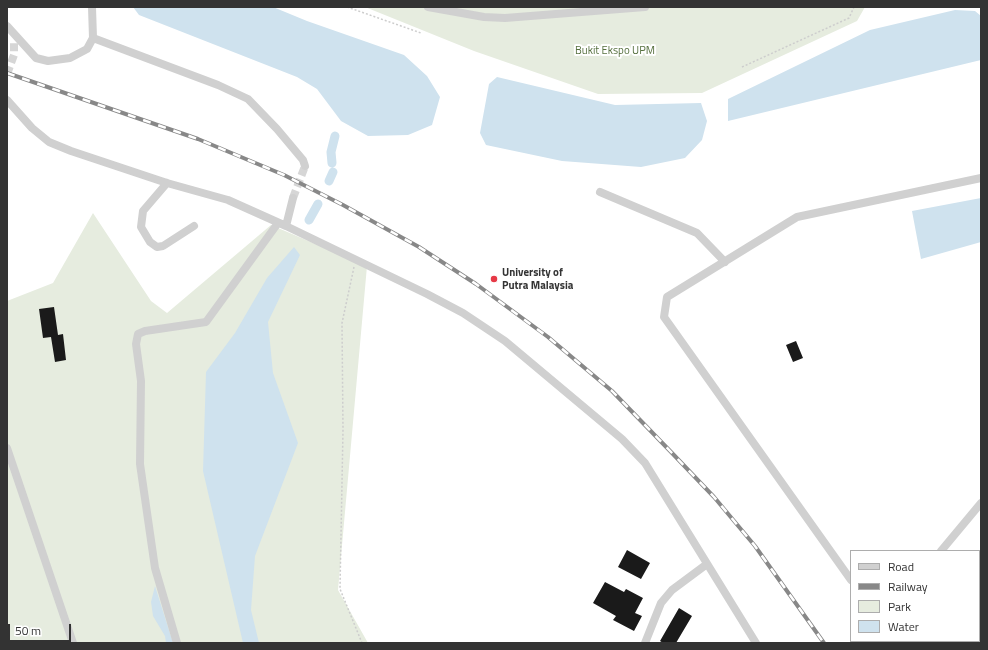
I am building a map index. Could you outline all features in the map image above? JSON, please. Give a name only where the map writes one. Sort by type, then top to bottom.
[{"type":"street","points":[[9,28],[36,58],[48,61],[70,58],[88,49],[93,38],[92,7]]},
{"type":"street","points":[[428,7],[484,17],[505,18],[645,7]]},
{"type":"street","points":[[9,28],[14,42]]},
{"type":"street","points":[[93,38],[218,84],[248,98],[303,160],[305,166]]},
{"type":"street","points":[[7,100],[32,128],[49,142],[71,151],[167,183],[228,200],[356,259],[463,313],[505,341],[622,439],[645,463],[756,643]]},
{"type":"street","points":[[850,579],[664,317],[667,297],[797,217],[981,178]]},
{"type":"street","points":[[167,183],[143,211],[141,227],[150,242],[157,247],[164,246],[194,226]]},
{"type":"street","points":[[600,192],[697,232],[725,262]]},
{"type":"street","points":[[286,226],[293,198]]},
{"type":"street","points":[[177,643],[155,568],[140,464],[141,381],[136,344],[138,334],[145,331],[206,322],[278,222]]},
{"type":"street","points":[[7,448],[73,643]]},
{"type":"street","points":[[942,550],[981,503]]},
{"type":"street","points":[[645,643],[661,603],[672,590],[707,564]]},
{"type":"path","points":[[347,7],[421,34]]},
{"type":"path","points":[[742,67],[849,18],[854,7]]},
{"type":"path","points":[[356,259],[342,323],[343,430],[340,589],[362,643]]},
{"type":"green space","name":"Bukit Ekspo UPM","points":[[365,7],[865,7],[857,21],[702,93],[598,94],[474,51]]},
{"type":"green space","points":[[93,213],[151,301],[167,313],[271,225],[367,266],[338,590],[368,643],[7,643],[7,301],[53,283]]},
{"type":"water","points":[[133,7],[273,7],[307,21],[404,55],[427,76],[440,97],[432,125],[408,135],[368,136],[341,121],[317,89],[297,77],[139,15]]},
{"type":"water","points":[[955,10],[975,11],[981,16],[981,60],[728,121],[728,99],[870,30]]},
{"type":"water","points":[[497,77],[615,105],[701,103],[707,121],[702,140],[685,158],[641,167],[562,161],[486,145],[480,133],[489,84]]},
{"type":"water","points":[[981,198],[981,242],[921,259],[912,211]]},
{"type":"water","points":[[294,247],[300,255],[268,322],[273,373],[298,443],[255,556],[251,610],[259,643],[243,643],[203,471],[206,372],[235,333],[267,278]]},
{"type":"water","points":[[155,586],[173,643],[166,643],[165,636],[153,616],[151,602]]},
{"type":"building","points":[[54,307],[58,335],[63,334],[66,360],[55,362],[51,337],[43,338],[39,309]]},
{"type":"building","points":[[796,341],[803,358],[793,362],[786,345]]},
{"type":"building","points":[[627,550],[650,563],[641,579],[618,567]]},
{"type":"building","points":[[605,582],[624,592],[626,589],[643,598],[635,613],[642,616],[634,631],[613,620],[616,616],[593,603]]},
{"type":"building","points":[[679,608],[692,616],[676,643],[663,643],[660,641]]},
{"type":"waterway","points":[[332,163],[331,152],[335,136]]},
{"type":"waterway","points":[[329,181],[333,172]]},
{"type":"waterway","points":[[309,220],[318,204]]},
{"type":"tunnel","points":[[7,74],[14,55],[14,42]]},
{"type":"tunnel","points":[[293,198],[305,166]]},
{"type":"railway","points":[[7,73],[198,139],[284,175],[343,205],[419,247],[476,284],[548,337],[612,391],[714,497],[755,546],[824,643]]},
{"type":"place","name":"University of Putra Malaysia","points":[[494,279]]}]
